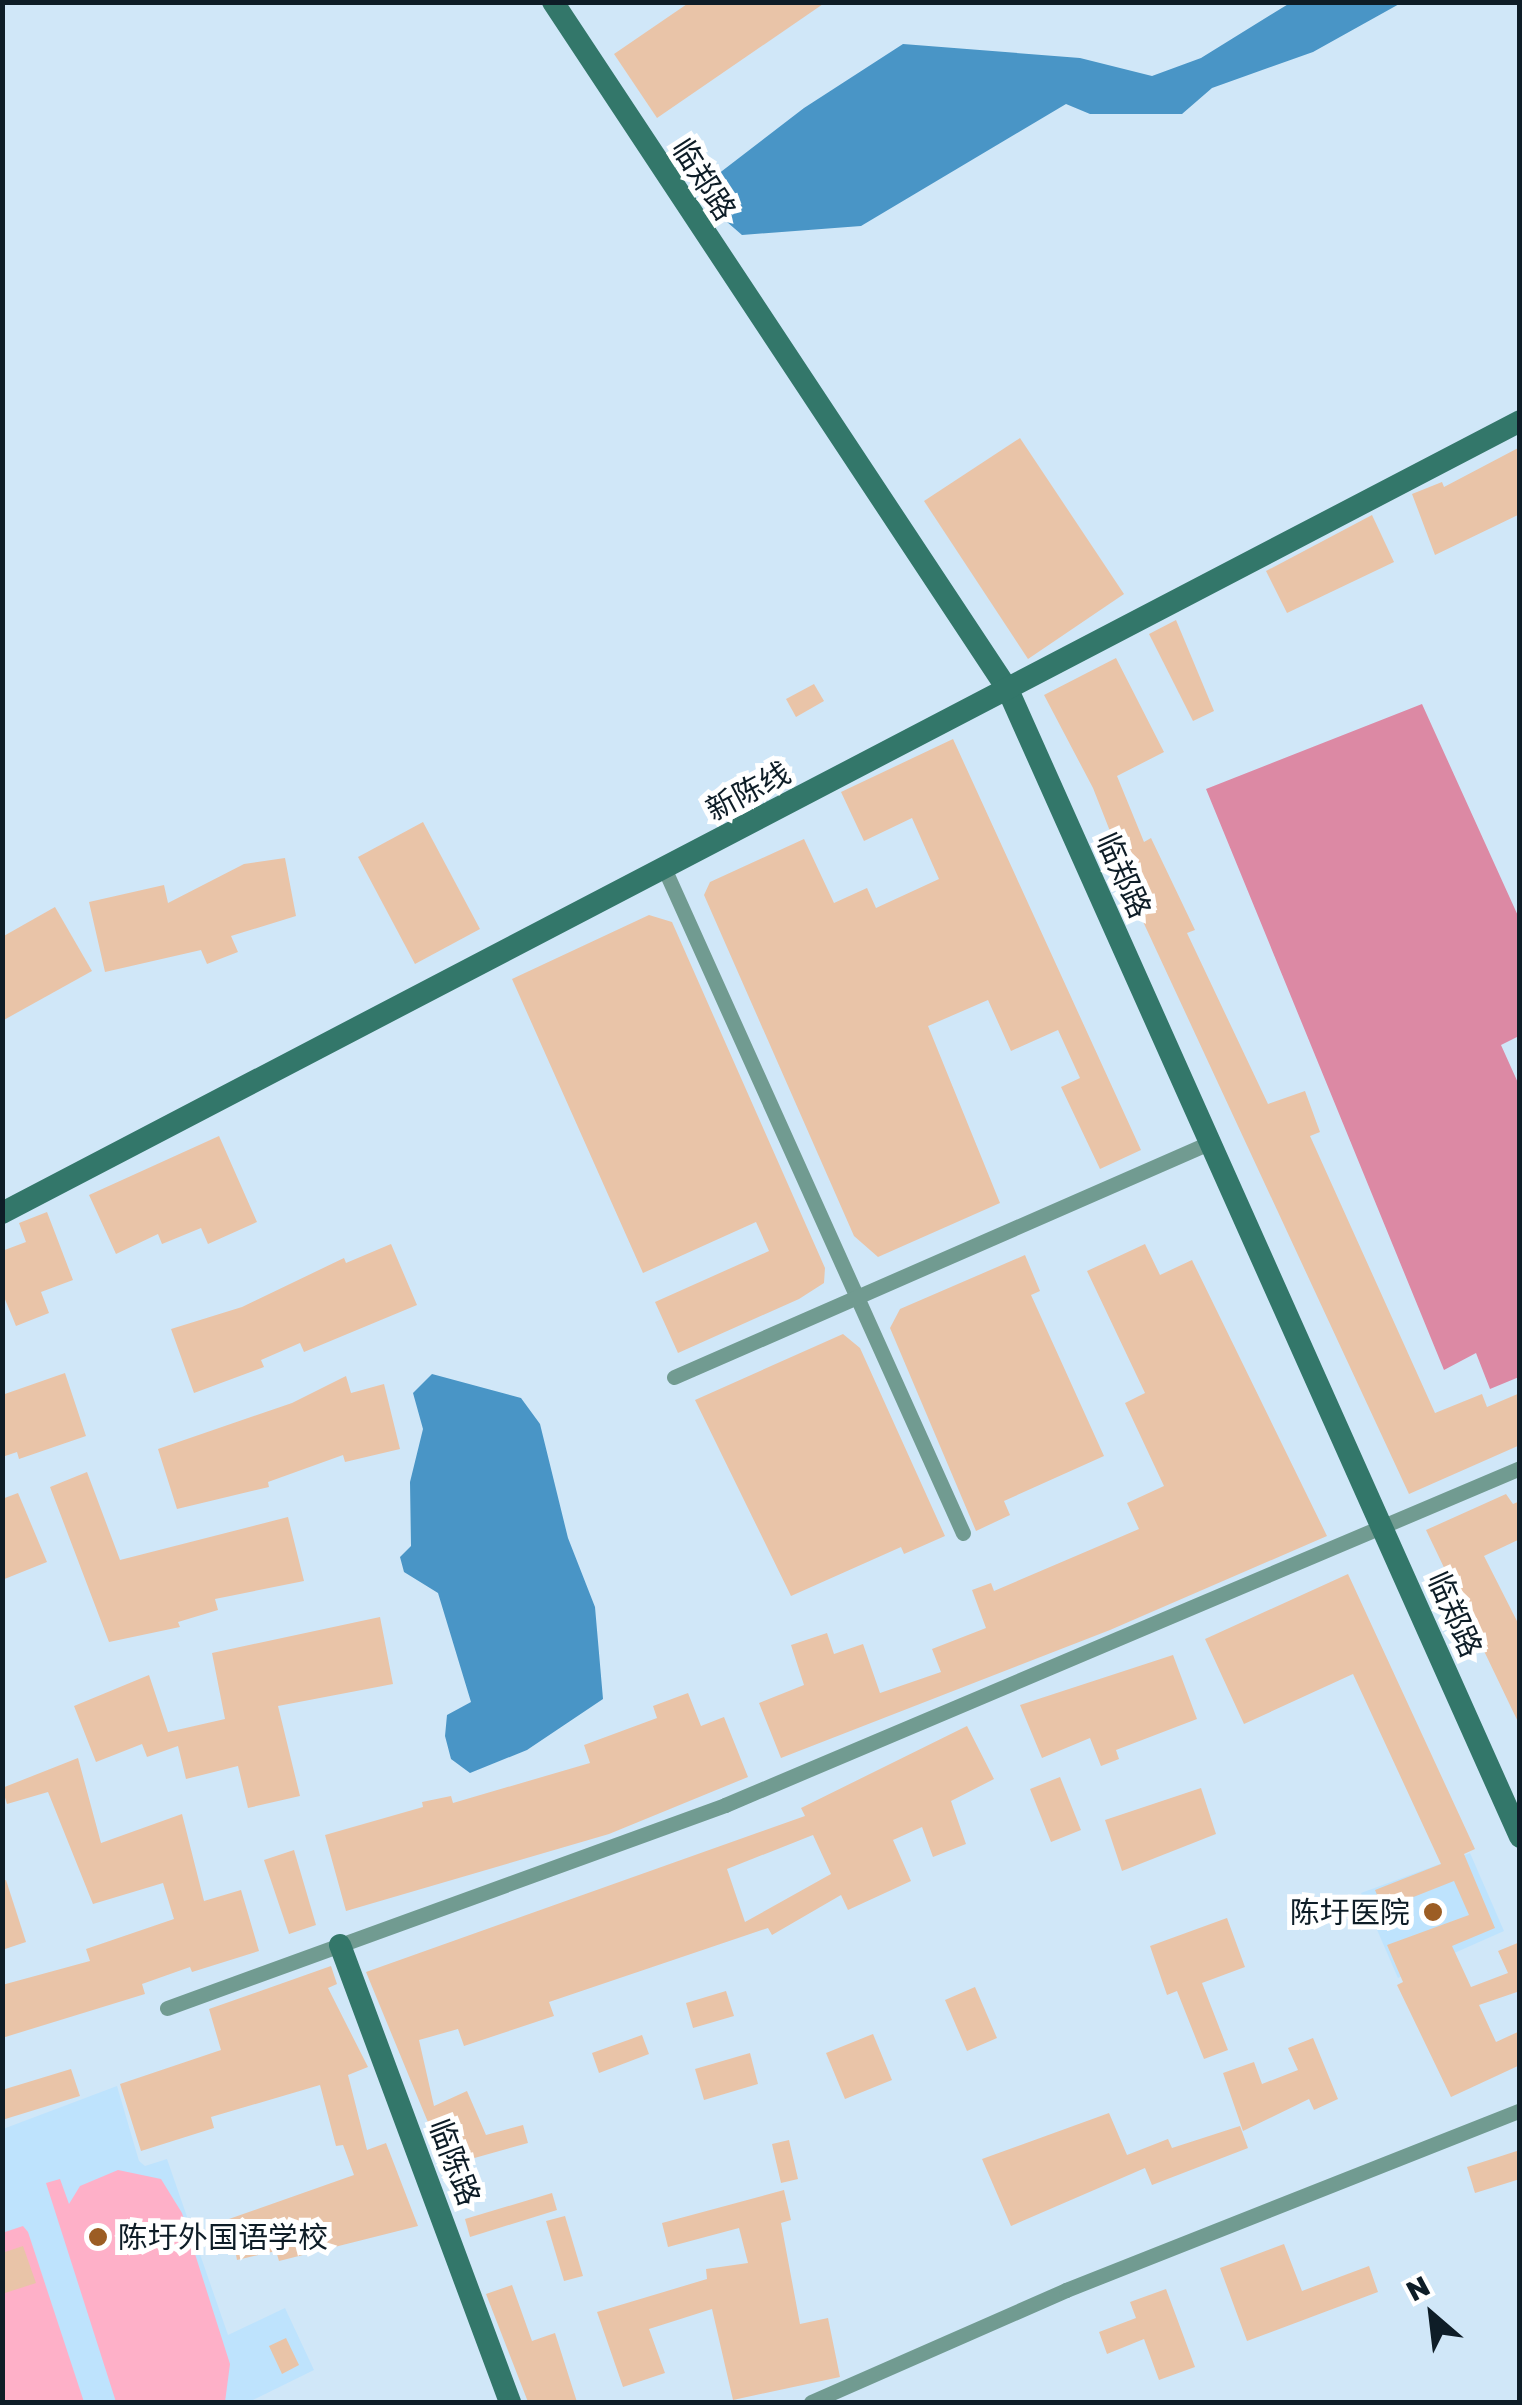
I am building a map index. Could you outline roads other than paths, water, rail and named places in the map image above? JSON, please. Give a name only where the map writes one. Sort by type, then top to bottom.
[{"type":"street","name":"临郑路","points":[[554,2],[1008,690],[1520,1837]]},
{"type":"street","name":"新陈线","points":[[2,1213],[1520,421]]},
{"type":"street","points":[[664,868],[963,1534]]},
{"type":"street","points":[[674,1377],[1211,1142]]},
{"type":"street","points":[[167,2008],[725,1805],[1520,1468]]},
{"type":"street","name":"临陈路","points":[[340,1945],[510,2402]]},
{"type":"street","points":[[811,2402],[1066,2290],[1520,2110]]},
{"type":"water","points":[[1290,3],[1401,3],[1313,52],[1212,88],[1182,114],[1090,114],[1066,104],[861,226],[742,235],[719,215],[709,181],[804,108],[903,44],[1080,58],[1152,76],[1201,58]]},
{"type":"water","points":[[432,1374],[521,1398],[540,1424],[568,1538],[595,1607],[603,1699],[527,1750],[470,1773],[451,1759],[445,1736],[447,1715],[471,1702],[438,1593],[404,1572],[400,1557],[411,1546],[410,1482],[423,1429],[413,1393]]},
{"type":"place","name":"陈圩医院","points":[[1433,1912]]},
{"type":"place","name":"陈圩外国语学校","points":[[98,2237]]}]
